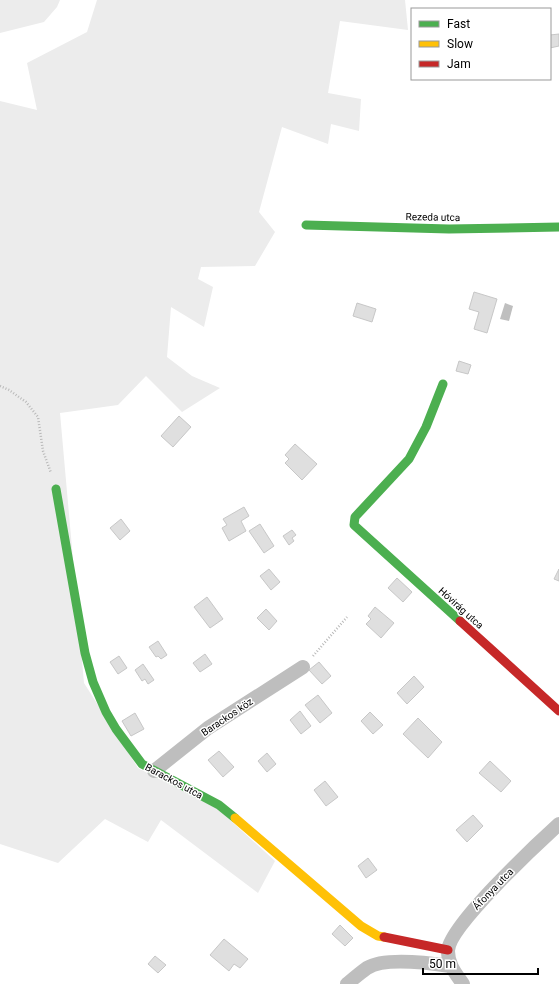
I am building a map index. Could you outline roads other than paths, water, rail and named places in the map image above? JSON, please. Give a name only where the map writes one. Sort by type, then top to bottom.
[{"type":"street","name":"Rezeda utca","points":[[306,226],[449,229],[559,227]]},
{"type":"street","name":"Hóvirág utca","points":[[443,384],[426,427],[409,459],[355,517],[354,525],[559,711]]},
{"type":"street","name":"Barackos utca","points":[[56,489],[85,653],[93,682],[106,712],[116,729],[142,764],[219,805],[361,926],[378,936],[448,950]]},
{"type":"street","name":"Barackos köz","points":[[154,771],[208,728],[303,667]]},
{"type":"street","name":"Áfonya utca","points":[[448,950],[453,936],[464,920],[519,862],[559,824]]},
{"type":"street","points":[[448,950],[450,966],[463,984]]},
{"type":"street","points":[[347,984],[368,967],[387,962],[407,962],[450,966]]}]
